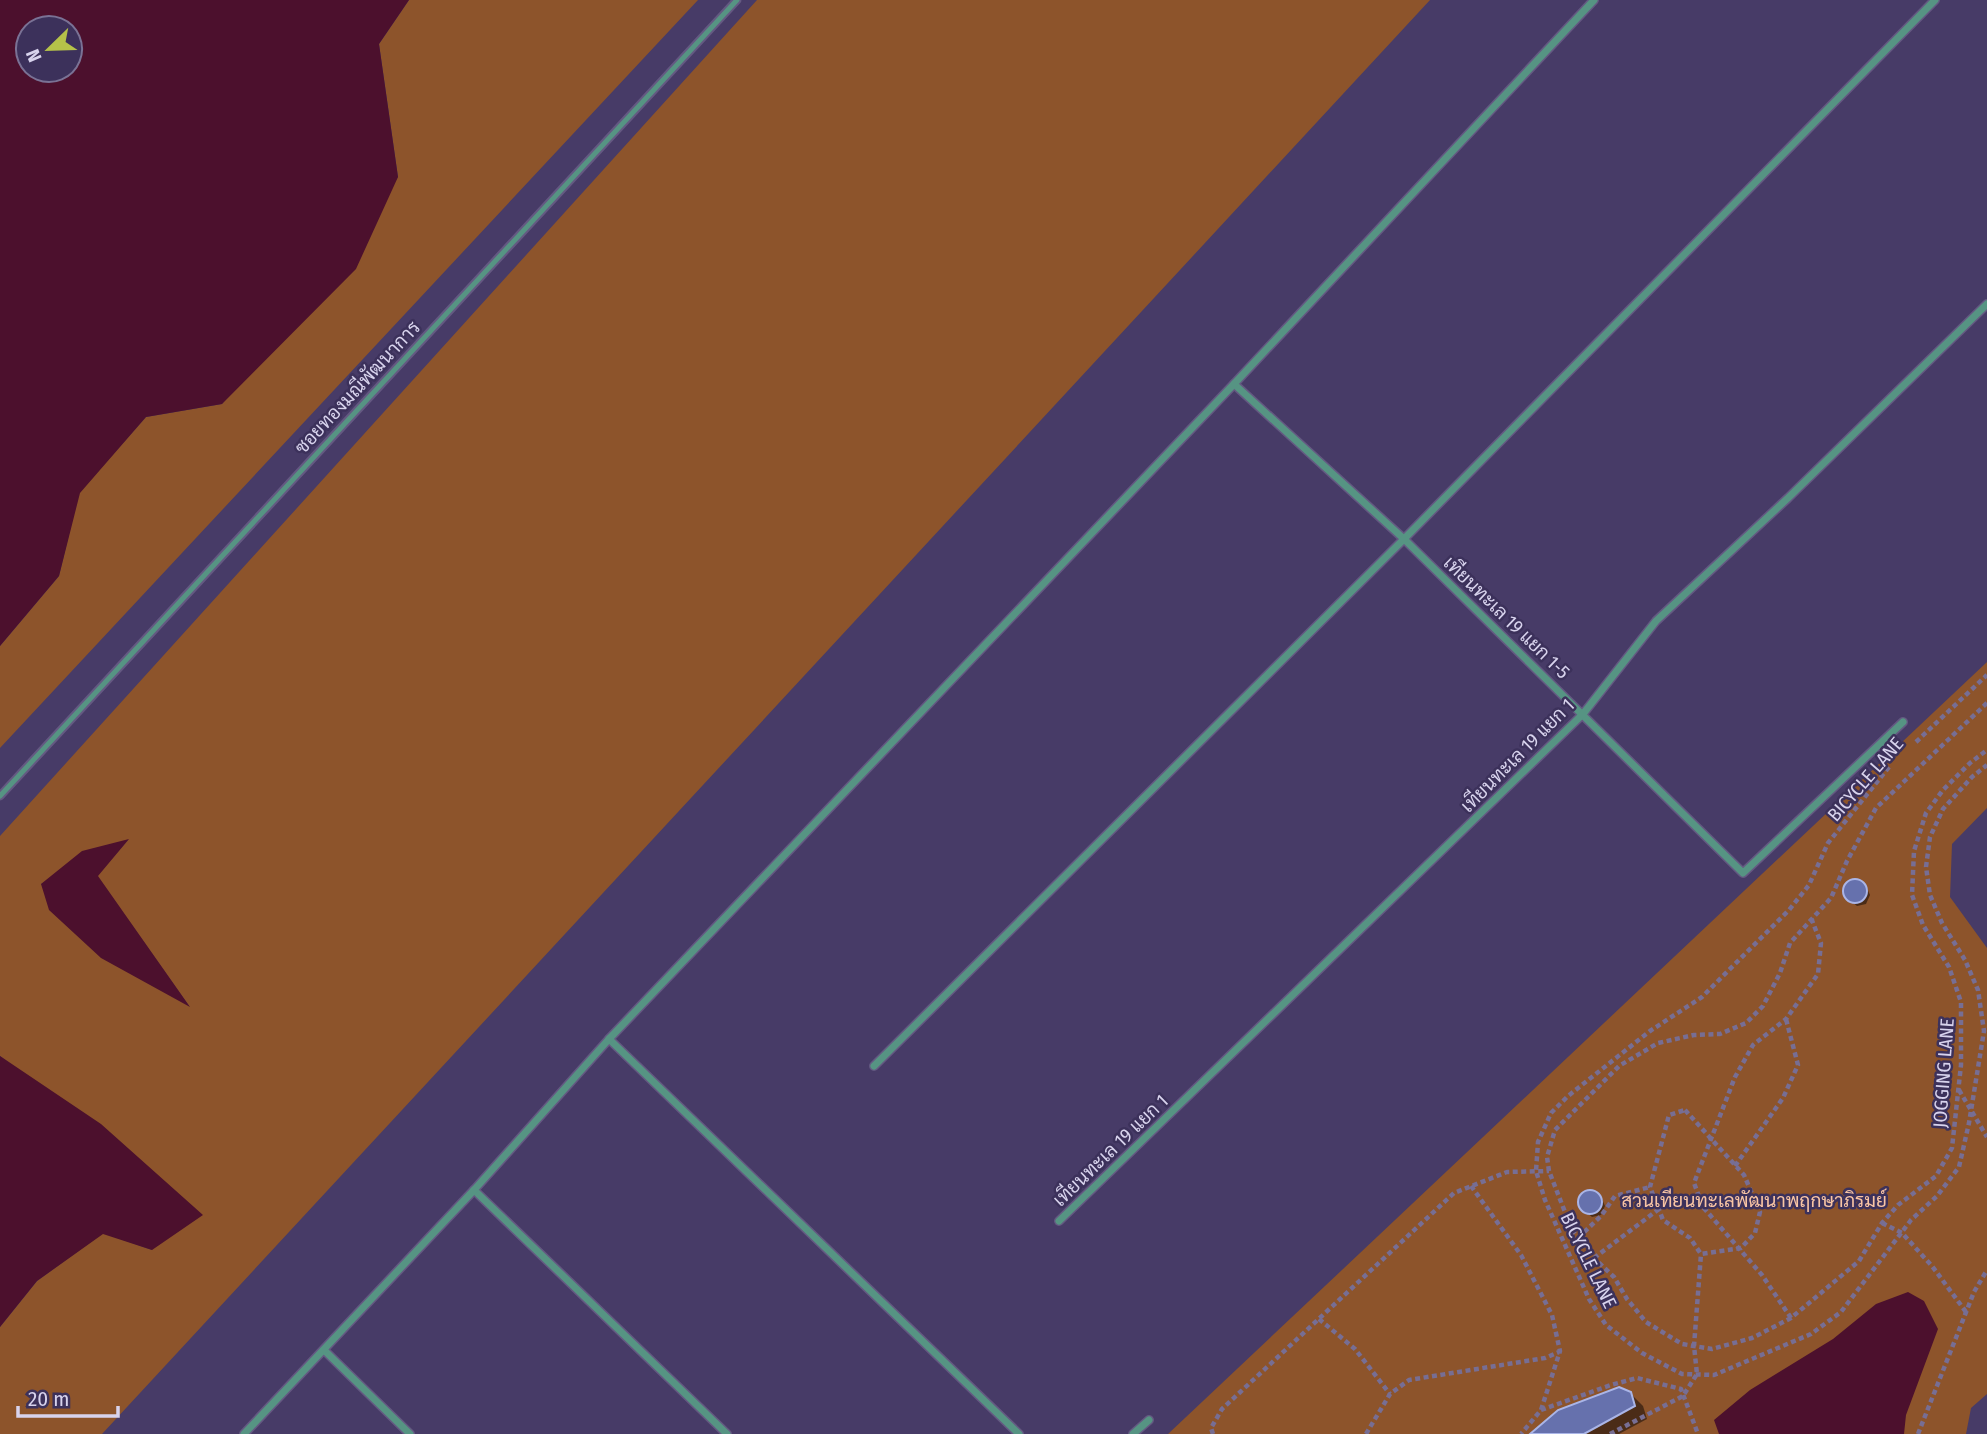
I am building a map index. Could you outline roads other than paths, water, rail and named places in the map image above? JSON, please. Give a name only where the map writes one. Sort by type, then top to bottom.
[{"type":"street","points":[[244,1434],[474,1190],[609,1039],[1234,384],[1594,0]]},
{"type":"street","points":[[874,1066],[1404,539],[1935,0]]},
{"type":"street","name":"เทียนทะเล 19 แยก 1","points":[[1059,1221],[1583,713],[1656,621],[1788,498],[1987,304]]},
{"type":"street","name":"เทียนทะเล 19 แยก 1-5","points":[[1234,384],[1404,539],[1743,873],[1903,722]]},
{"type":"street","points":[[609,1039],[1019,1434]]},
{"type":"street","points":[[474,1190],[727,1434]]},
{"type":"street","points":[[325,1351],[410,1434]]},
{"type":"street","points":[[1133,1434],[1149,1420]]},
{"type":"lane","name":"ซอยทองมณีพัฒนาการ","points":[[0,796],[737,0]]},
{"type":"park label","name":"สวนเทียนทะเลพัฒนาพฤกษาภิรมย์","points":[[1754,1200]]}]
